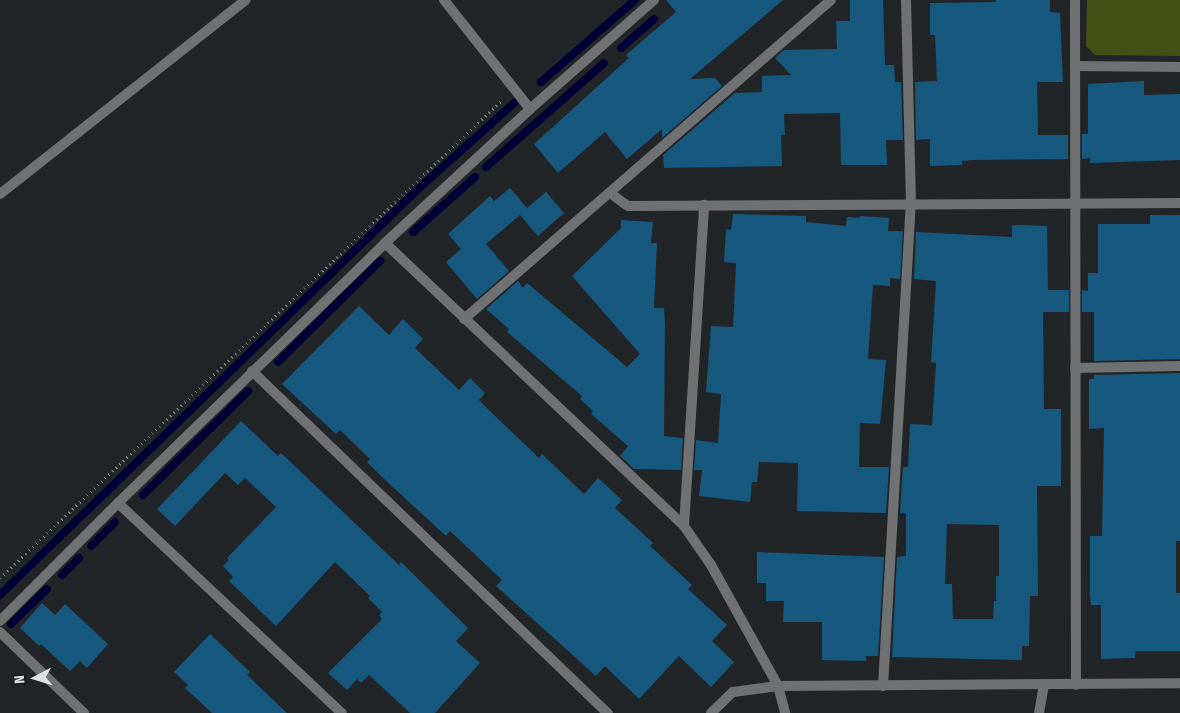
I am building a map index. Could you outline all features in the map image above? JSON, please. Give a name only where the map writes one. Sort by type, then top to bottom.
[{"type":"street","points":[[0,194],[246,0]]},
{"type":"street","points":[[444,0],[530,109]]},
{"type":"street","points":[[0,622],[252,371],[385,243],[530,109],[654,0]]},
{"type":"street","points":[[464,318],[831,0]]},
{"type":"street","points":[[883,686],[911,204],[906,0]]},
{"type":"street","points":[[1075,0],[1076,685]]},
{"type":"street","points":[[1075,66],[1180,67]]},
{"type":"street","points":[[610,193],[628,206],[1180,202]]},
{"type":"street","points":[[684,526],[704,205]]},
{"type":"street","points":[[385,243],[684,526],[711,565],[778,686],[785,713]]},
{"type":"street","points":[[1075,368],[1180,366]]},
{"type":"street","points":[[252,371],[608,713]]},
{"type":"street","points":[[118,503],[342,713]]},
{"type":"street","points":[[0,632],[84,713]]},
{"type":"street","points":[[711,713],[733,692],[778,686],[1044,686],[1180,683]]},
{"type":"street","points":[[1039,713],[1044,686]]},
{"type":"path","points":[[0,578],[513,89]]},
{"type":"green space","points":[[1087,0],[1180,0],[1180,56],[1095,55],[1086,46]]},
{"type":"building","points":[[666,0],[783,0],[690,79],[715,78],[722,86],[662,138],[662,129],[627,159],[605,132],[558,173],[534,144],[629,58],[626,55],[676,12]]},
{"type":"building","points":[[850,0],[883,0],[885,65],[894,65],[895,82],[901,82],[903,140],[886,140],[887,165],[841,165],[840,113],[784,114],[785,135],[781,135],[782,166],[664,168],[663,155],[735,93],[762,92],[762,76],[791,75],[775,58],[784,50],[837,49],[836,21],[850,21]]},
{"type":"building","points":[[996,0],[1050,0],[1050,12],[1060,13],[1063,82],[1037,82],[1038,135],[1068,135],[1068,159],[973,160],[962,161],[962,165],[930,166],[930,139],[916,140],[915,82],[937,81],[935,35],[930,35],[930,3],[996,2]]},
{"type":"building","points":[[1144,81],[1144,95],[1180,94],[1180,160],[1090,163],[1090,158],[1082,159],[1082,134],[1088,134],[1088,84]]},
{"type":"building","points":[[510,188],[527,208],[546,192],[564,213],[538,236],[520,215],[486,244],[509,271],[477,299],[446,262],[461,249],[448,234],[490,196],[494,201]]},
{"type":"building","points":[[733,214],[806,216],[806,222],[846,226],[847,217],[889,218],[888,231],[903,231],[900,279],[890,278],[890,286],[873,285],[868,359],[886,360],[880,424],[860,423],[859,467],[889,467],[886,513],[797,511],[798,463],[759,462],[757,482],[752,482],[750,502],[699,496],[702,470],[694,470],[696,440],[718,443],[721,394],[706,392],[711,326],[733,327],[736,263],[724,262],[726,229],[731,230]]},
{"type":"building","points":[[1150,215],[1180,215],[1180,359],[1094,361],[1094,312],[1082,312],[1082,290],[1088,291],[1088,273],[1098,273],[1098,224],[1150,224]]},
{"type":"building","points":[[621,220],[653,222],[651,243],[657,243],[654,308],[664,308],[665,324],[664,436],[683,438],[681,470],[634,469],[620,456],[628,446],[591,414],[593,411],[580,399],[582,396],[507,332],[509,329],[486,309],[518,281],[523,288],[527,283],[627,367],[640,354],[572,276],[621,228]]},
{"type":"building","points":[[1012,225],[1047,226],[1048,290],[1069,290],[1069,312],[1043,312],[1044,409],[1061,409],[1061,486],[1037,486],[1038,596],[1030,596],[1029,646],[1022,646],[1022,660],[892,657],[897,557],[906,556],[906,513],[900,513],[903,467],[908,467],[910,424],[932,425],[936,363],[931,362],[936,281],[914,279],[916,232],[1012,237]],"holes":[[[947,524],[999,525],[999,576],[996,576],[996,601],[994,601],[993,619],[953,619],[952,584],[945,584]]]},
{"type":"building","points":[[359,306],[389,335],[403,319],[423,339],[415,348],[459,390],[470,378],[485,393],[479,400],[539,458],[542,454],[584,494],[598,478],[622,500],[615,508],[653,543],[650,546],[692,585],[688,589],[727,625],[712,641],[734,662],[711,687],[679,656],[639,699],[605,666],[596,676],[496,586],[502,580],[450,531],[446,536],[367,462],[370,459],[340,430],[336,434],[282,384]]},
{"type":"building","points":[[1180,373],[1180,541],[1176,541],[1176,593],[1180,593],[1180,651],[1135,651],[1135,658],[1101,659],[1101,605],[1091,605],[1090,596],[1090,536],[1102,536],[1104,428],[1089,429],[1089,379],[1094,379],[1094,375]]},
{"type":"building","points":[[241,421],[278,456],[281,453],[399,565],[401,562],[468,628],[456,641],[480,663],[435,713],[410,713],[369,675],[361,683],[357,679],[347,690],[328,673],[382,619],[379,615],[382,612],[368,598],[370,596],[335,562],[276,626],[229,581],[233,577],[223,566],[229,560],[227,558],[276,507],[245,478],[238,485],[225,473],[175,526],[157,509]]},
{"type":"building","points":[[757,552],[884,557],[878,656],[866,656],[866,661],[822,660],[822,622],[783,622],[784,601],[766,601],[766,583],[757,583]]},
{"type":"building","points":[[42,603],[55,615],[65,604],[108,644],[87,668],[80,661],[70,671],[41,644],[39,646],[20,628]]},
{"type":"building","points":[[210,634],[250,672],[247,675],[287,713],[212,713],[185,688],[188,685],[174,672]]},
{"type":"waterway","points":[[541,82],[635,0]]},
{"type":"waterway","points":[[621,48],[654,19]]},
{"type":"waterway","points":[[486,167],[604,63]]},
{"type":"waterway","points":[[0,595],[416,191],[514,103]]},
{"type":"waterway","points":[[413,232],[475,177]]},
{"type":"waterway","points":[[278,362],[380,261]]},
{"type":"waterway","points":[[143,495],[248,391]]},
{"type":"waterway","points":[[91,546],[115,522]]},
{"type":"waterway","points":[[62,575],[79,558]]},
{"type":"waterway","points":[[11,624],[47,589]]}]
